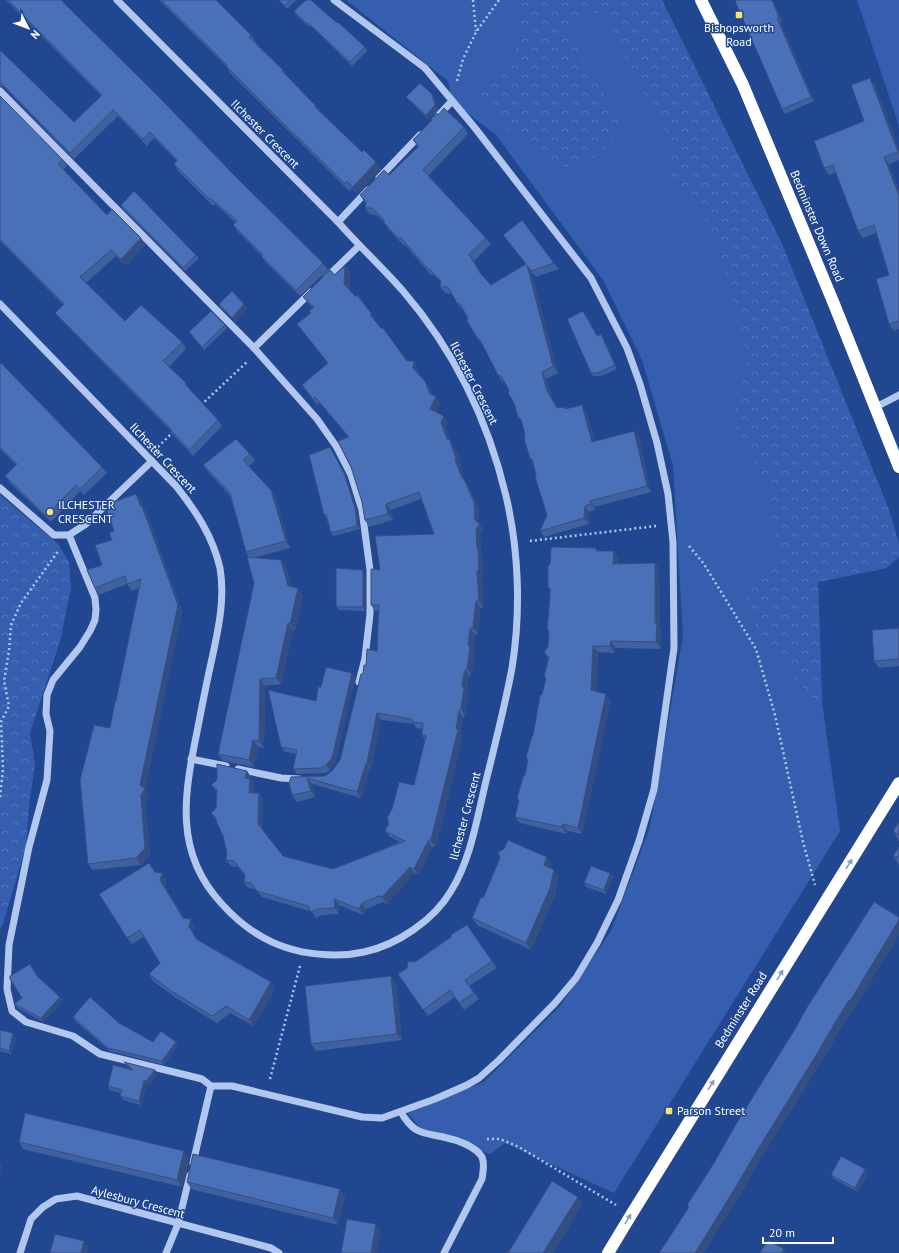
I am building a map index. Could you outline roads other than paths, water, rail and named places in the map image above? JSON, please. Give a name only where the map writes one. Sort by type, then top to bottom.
[{"type":"highway","name":"Bedminster Down Road","points":[[701,0],[743,85],[834,304],[874,408],[899,467]]},
{"type":"highway","name":"Bedminster Road","points":[[608,1253],[899,783]]},
{"type":"street","name":"Ilchester Crescent","points":[[0,304],[176,486],[193,507],[214,548],[220,572],[222,595],[221,622],[191,759],[185,811],[192,857],[204,883],[235,918],[256,934],[280,947],[303,952],[342,955],[364,952],[384,946],[405,934],[428,918],[443,903],[455,885],[461,872],[472,839],[512,664],[516,619],[517,575],[514,542],[506,498],[495,455],[481,416],[461,376],[434,331],[402,290],[338,222],[117,0]]},
{"type":"street","points":[[70,535],[94,598],[96,610],[95,620],[80,646],[53,680],[47,695],[46,714],[50,731],[47,780],[29,847],[9,945],[7,989],[12,1011],[26,1022],[73,1036],[100,1054],[202,1079],[212,1086],[232,1086],[362,1117],[382,1118],[401,1112],[468,1085],[479,1078],[555,1004],[576,978],[597,943],[618,900],[639,841],[654,789],[674,648],[674,542],[668,494],[657,443],[640,384],[626,348],[591,278],[475,128],[425,68],[334,0]]},
{"type":"street","points":[[0,91],[256,350],[316,419],[336,446],[351,475],[362,510],[370,570],[370,614],[365,658],[358,688]]},
{"type":"street","points":[[430,124],[452,101]]},
{"type":"street","points":[[338,222],[425,130]]},
{"type":"street","points":[[256,350],[317,286],[359,246]]},
{"type":"street","points":[[874,408],[899,395]]},
{"type":"street","points":[[0,488],[54,535],[70,535],[86,524],[152,461]]},
{"type":"street","points":[[191,759],[281,778],[306,779]]},
{"type":"street","points":[[166,1253],[178,1224],[212,1086]]},
{"type":"street","points":[[401,1112],[415,1129],[424,1134],[449,1138],[469,1146],[477,1151],[482,1158],[484,1169],[482,1179],[444,1253]]},
{"type":"street","name":"Aylesbury Crescent","points":[[20,1253],[31,1219],[43,1207],[56,1199],[77,1196],[271,1248],[279,1253]]},
{"type":"place","name":"Bishopsworth Road","points":[[739,15]]},
{"type":"place","name":"ILCHESTER CRESCENT","points":[[50,512]]},
{"type":"place","name":"Parson Street","points":[[669,1111]]}]
